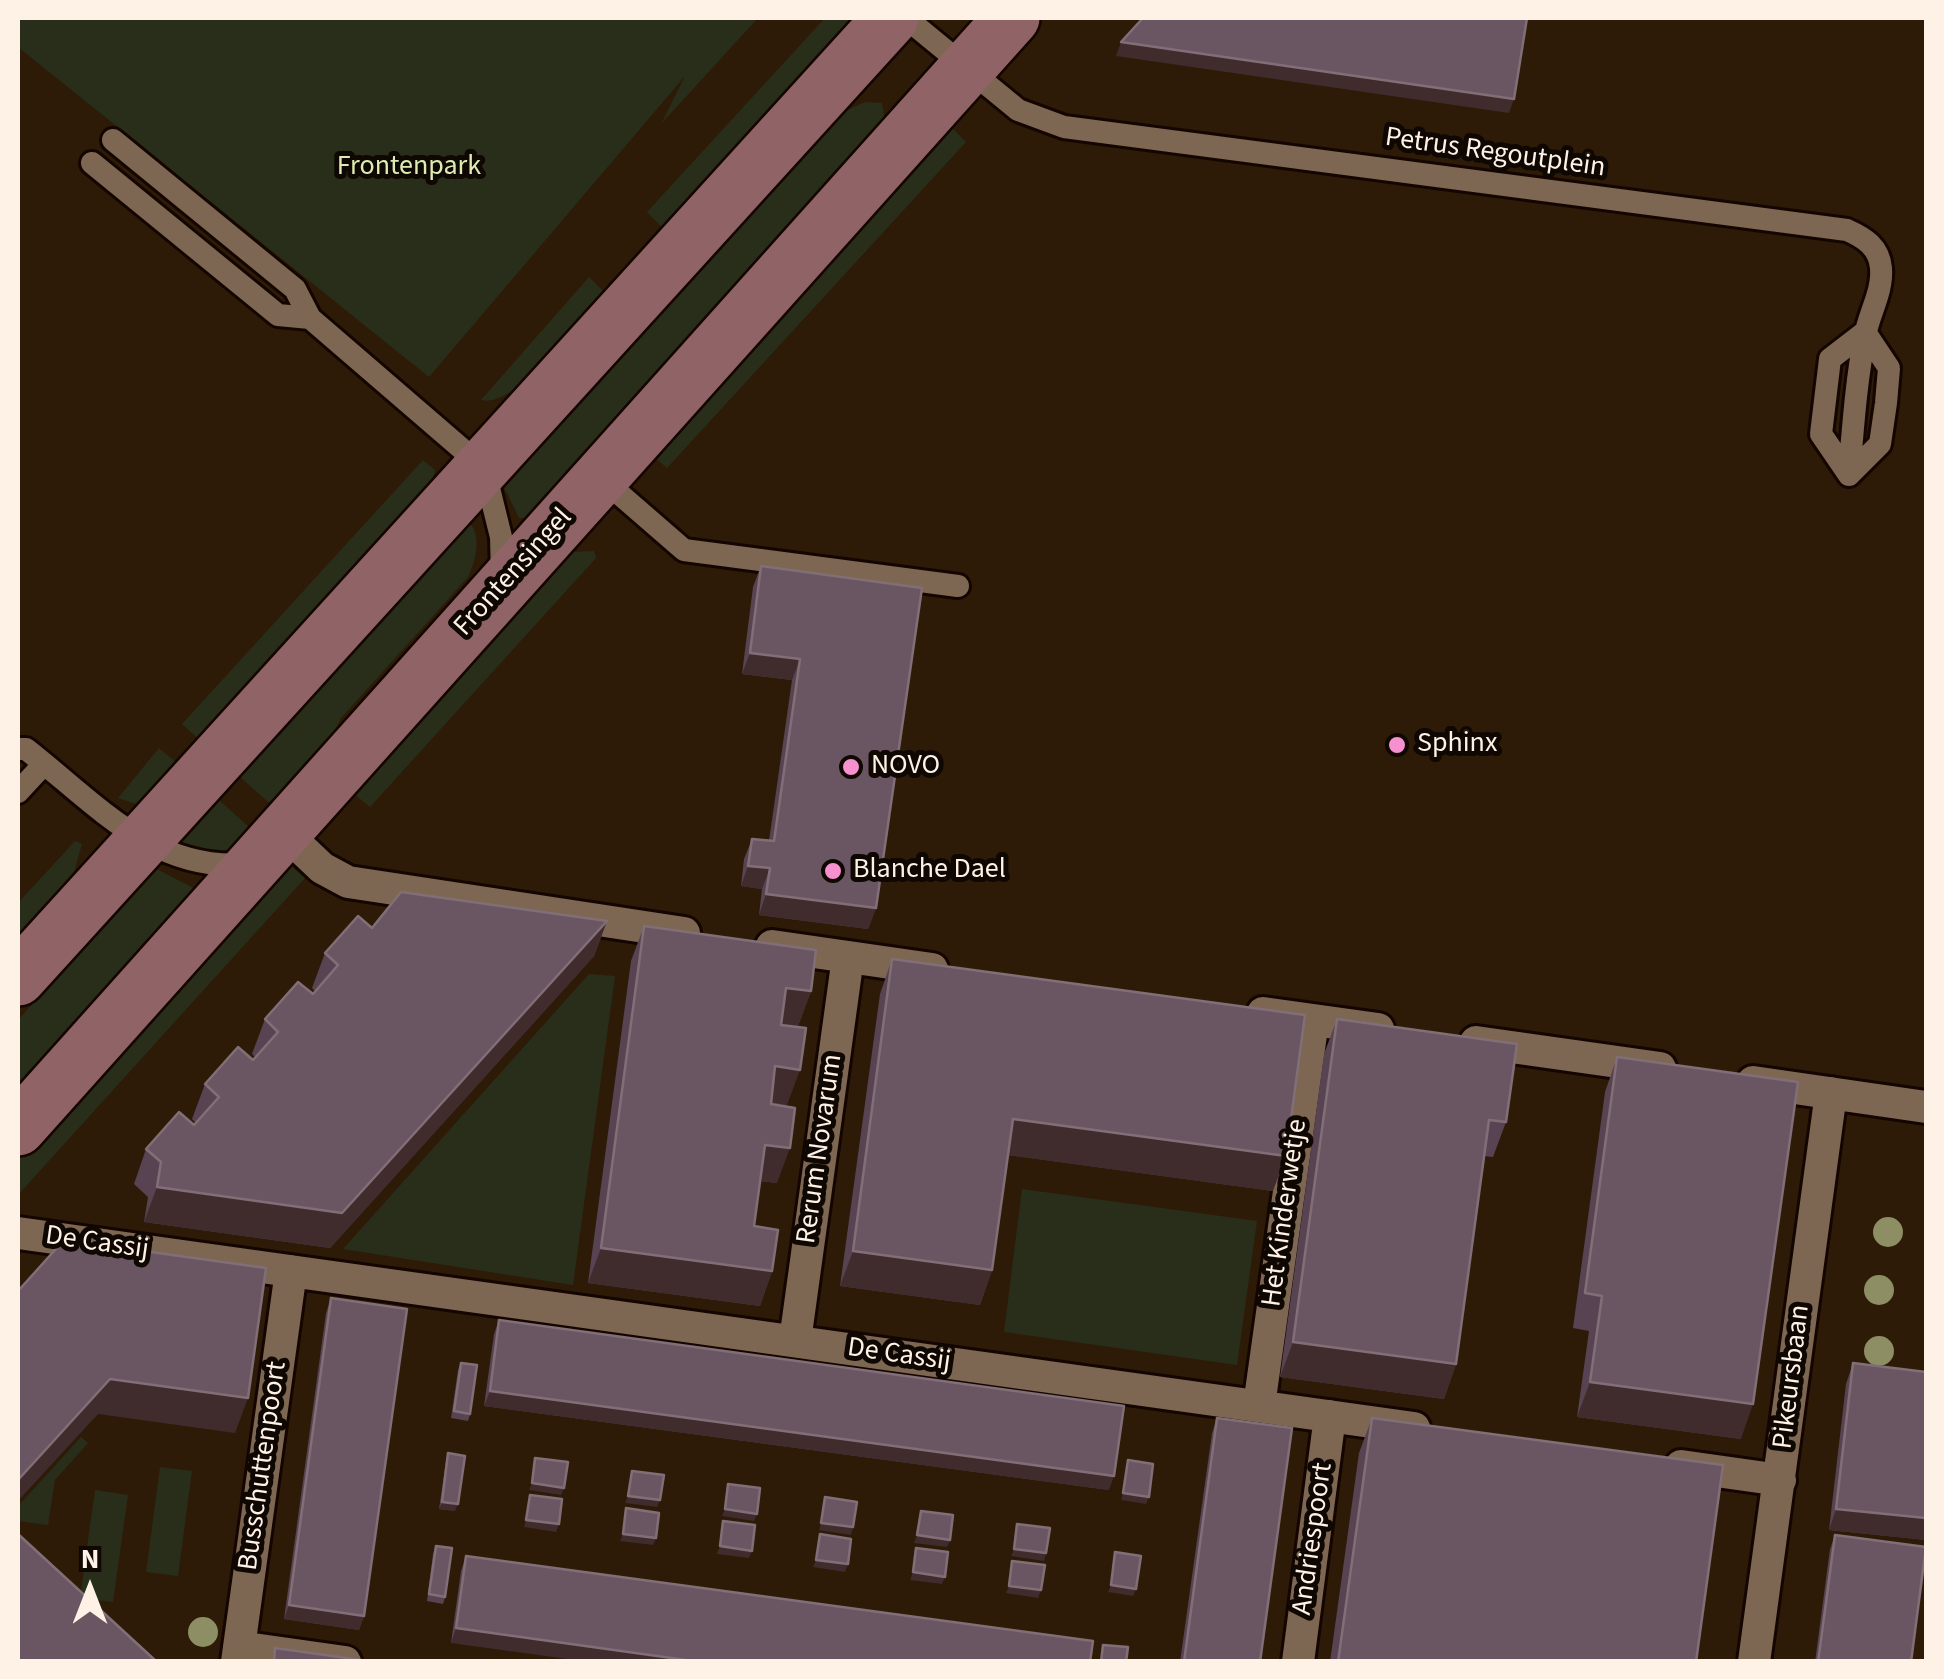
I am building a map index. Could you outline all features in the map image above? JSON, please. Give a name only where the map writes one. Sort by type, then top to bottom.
[{"type":"main road","points":[[18,978],[891,18]]},
{"type":"main road","name":"Frontensingel","points":[[18,1128],[1012,18]]},
{"type":"street","points":[[268,847],[348,882],[967,974]]},
{"type":"street","name":"Rerum Novarum","points":[[794,1342],[848,957]]},
{"type":"street","points":[[1236,1010],[1408,1033]]},
{"type":"street","name":"Het Kinderwetje","points":[[1259,1406],[1313,1020]]},
{"type":"street","points":[[1446,1038],[1926,1107]]},
{"type":"street","name":"Pikeursbaan","points":[[1754,1662],[1831,1093]]},
{"type":"street","name":"De Cassij","points":[[18,1232],[1449,1433]]},
{"type":"street","name":"Busschuttenpoort","points":[[238,1654],[291,1271]]},
{"type":"street","name":"Andriespoort","points":[[1298,1662],[1330,1416]]},
{"type":"street","points":[[1644,1461],[1780,1480]]},
{"type":"street","points":[[238,1654],[345,1662]]},
{"type":"lane","points":[[906,18],[966,68]]},
{"type":"lane","name":"Petrus Regoutplein","points":[[966,68],[1018,110],[1064,126],[1847,230],[1870,243],[1881,268],[1879,293],[1865,332]]},
{"type":"lane","points":[[113,140],[295,289],[310,318],[484,468],[502,537],[501,586]]},
{"type":"lane","points":[[92,163],[278,315],[310,318]]},
{"type":"lane","points":[[1865,332],[1889,368],[1886,403],[1880,444],[1848,475],[1821,434],[1830,360],[1865,332]]},
{"type":"lane","points":[[602,478],[684,550],[958,586]]},
{"type":"lane","points":[[18,749],[26,749],[141,842],[198,864],[268,847]]},
{"type":"lane","points":[[18,792],[44,764]]},
{"type":"green space","name":"Frontenpark","points":[[18,18],[758,18],[661,124],[685,76],[429,377],[18,47]]},
{"type":"green space","points":[[825,18],[856,18],[664,229],[647,212]]},
{"type":"green space","points":[[865,102],[882,103],[885,123],[524,518],[519,518],[503,485],[843,112]]},
{"type":"green space","points":[[949,125],[966,142],[667,468],[648,452]]},
{"type":"green space","points":[[589,277],[605,293],[565,341],[512,391],[496,399],[481,400]]},
{"type":"green space","points":[[423,460],[435,470],[431,486],[201,741],[182,724]]},
{"type":"green space","points":[[469,522],[476,548],[468,577],[341,718],[306,792],[284,816],[239,776]]},
{"type":"green space","points":[[594,551],[596,558],[370,807],[348,789],[557,560],[571,552]]},
{"type":"green space","points":[[159,748],[179,765],[139,805],[118,798]]},
{"type":"green space","points":[[218,799],[263,840],[221,852],[200,851],[178,843]]},
{"type":"green space","points":[[75,841],[82,844],[71,883],[18,941],[18,903]]},
{"type":"green space","points":[[283,859],[305,878],[18,1195],[18,1149]]},
{"type":"green space","points":[[155,868],[201,892],[18,1107],[18,1020]]},
{"type":"green space","points":[[589,974],[615,976],[573,1285],[343,1249]]},
{"type":"green space","points":[[1022,1189],[1257,1221],[1237,1365],[1004,1332]]},
{"type":"green space","points":[[81,1437],[88,1443],[55,1480],[48,1525],[18,1521],[18,1506]]},
{"type":"green space","points":[[160,1467],[192,1471],[178,1576],[146,1572]]},
{"type":"green space","points":[[95,1490],[128,1495],[113,1602],[80,1598]]},
{"type":"building","points":[[1143,18],[1527,18],[1514,99],[1121,42]]},
{"type":"building","points":[[761,566],[922,588],[876,908],[766,894],[770,868],[748,866],[752,839],[774,841],[800,659],[750,653]]},
{"type":"building","points":[[401,892],[607,921],[342,1213],[157,1187],[161,1162],[146,1149],[179,1112],[194,1125],[219,1097],[205,1084],[238,1047],[253,1060],[278,1032],[265,1019],[298,982],[313,994],[338,965],[325,953],[358,916],[372,928]]},
{"type":"building","points":[[644,926],[816,950],[811,991],[786,988],[781,1025],[806,1028],[800,1070],[775,1066],[771,1104],[795,1108],[790,1148],[765,1145],[754,1226],[778,1230],[772,1271],[601,1248]]},
{"type":"building","points":[[892,959],[1305,1015],[1286,1156],[1013,1119],[992,1270],[853,1251]]},
{"type":"building","points":[[1337,1019],[1517,1044],[1506,1122],[1489,1120],[1456,1364],[1293,1342]]},
{"type":"building","points":[[1617,1057],[1798,1082],[1753,1404],[1590,1382],[1602,1296],[1585,1293]]},
{"type":"building","points":[[64,1240],[266,1268],[248,1398],[110,1379],[18,1480],[18,1291]]},
{"type":"building","points":[[331,1298],[407,1309],[364,1616],[289,1605]]},
{"type":"building","points":[[499,1320],[1124,1406],[1114,1476],[490,1391]]},
{"type":"building","points":[[461,1363],[477,1365],[470,1414],[454,1411]]},
{"type":"building","points":[[1853,1363],[1926,1372],[1926,1518],[1836,1509]]},
{"type":"building","points":[[1217,1418],[1292,1428],[1260,1662],[1184,1662]]},
{"type":"building","points":[[1372,1418],[1723,1465],[1696,1662],[1338,1662]]},
{"type":"building","points":[[448,1453],[465,1456],[458,1504],[442,1502]]},
{"type":"building","points":[[535,1458],[568,1462],[564,1488],[532,1483]]},
{"type":"building","points":[[1128,1460],[1153,1464],[1149,1497],[1123,1493]]},
{"type":"building","points":[[632,1471],[664,1475],[660,1500],[628,1496]]},
{"type":"building","points":[[728,1484],[760,1488],[757,1514],[725,1509]]},
{"type":"building","points":[[530,1495],[562,1499],[559,1524],[526,1520]]},
{"type":"building","points":[[825,1497],[857,1502],[853,1527],[821,1523]]},
{"type":"building","points":[[626,1508],[659,1513],[656,1538],[623,1534]]},
{"type":"building","points":[[921,1511],[953,1515],[950,1540],[917,1535]]},
{"type":"building","points":[[723,1521],[755,1525],[752,1551],[720,1546]]},
{"type":"building","points":[[1017,1524],[1050,1528],[1046,1553],[1014,1549]]},
{"type":"building","points":[[18,1534],[157,1662],[18,1662]]},
{"type":"building","points":[[820,1534],[851,1539],[848,1564],[816,1560]]},
{"type":"building","points":[[1835,1535],[1926,1547],[1911,1662],[1818,1662]]},
{"type":"building","points":[[436,1546],[452,1548],[445,1597],[429,1594]]},
{"type":"building","points":[[916,1548],[948,1552],[945,1577],[913,1572]]},
{"type":"building","points":[[1115,1552],[1141,1556],[1136,1589],[1111,1585]]},
{"type":"building","points":[[466,1556],[1093,1641],[1090,1662],[700,1662],[456,1628]]},
{"type":"building","points":[[1012,1561],[1045,1565],[1041,1590],[1009,1586]]},
{"type":"building","points":[[1103,1645],[1128,1647],[1126,1662],[1101,1662]]},
{"type":"building","points":[[275,1648],[375,1662],[274,1662]]},
{"type":"place","name":"Sphinx","points":[[1397,745]]},
{"type":"place","name":"NOVO","points":[[851,767]]},
{"type":"place","name":"Blanche Dael","points":[[833,871]]}]
